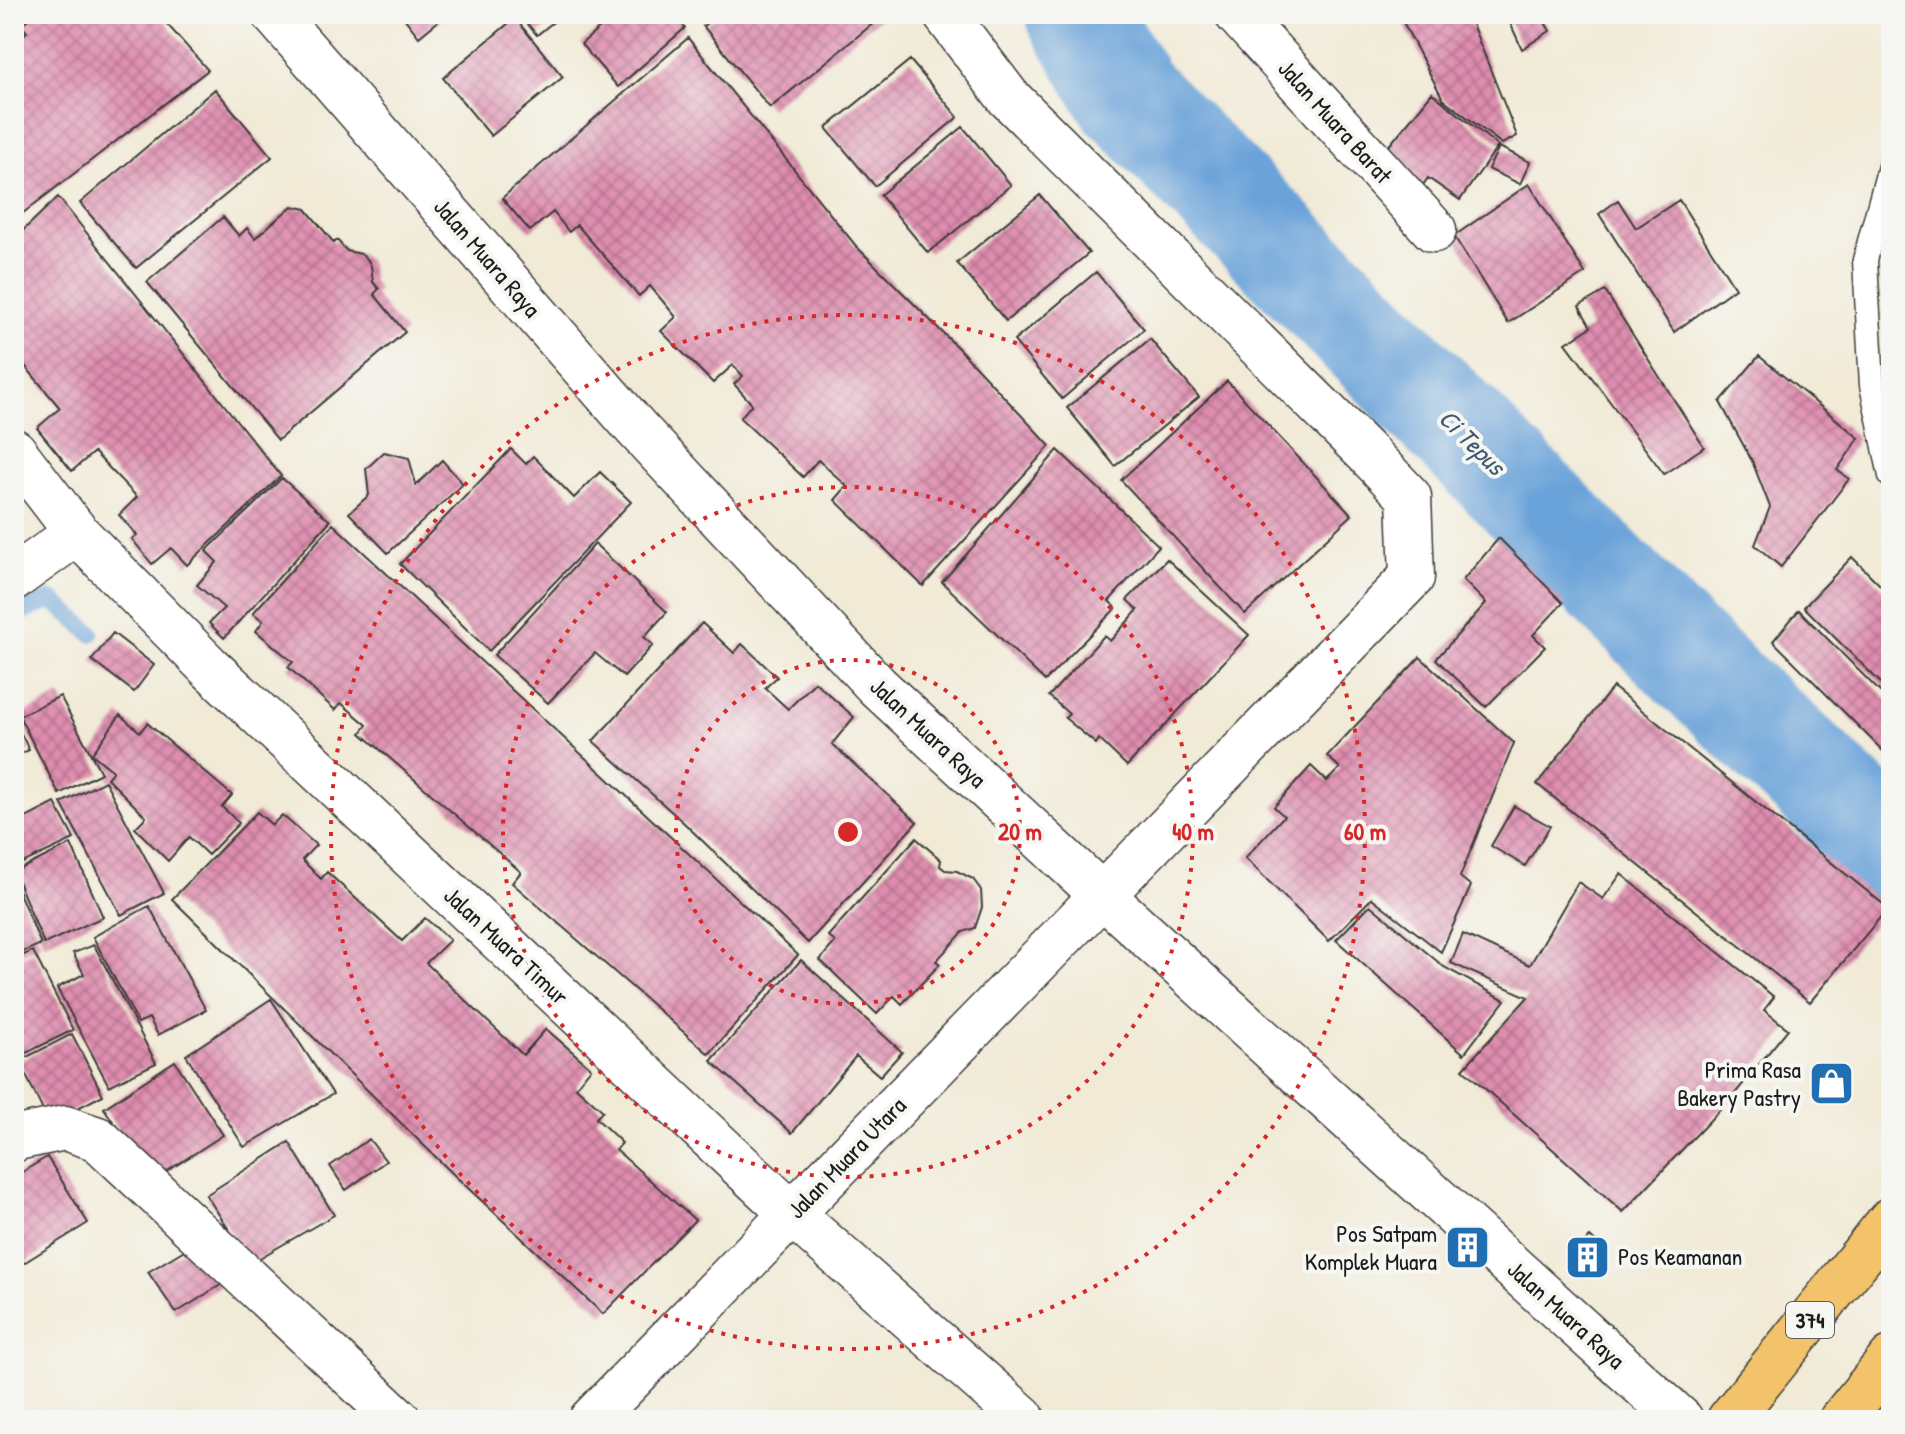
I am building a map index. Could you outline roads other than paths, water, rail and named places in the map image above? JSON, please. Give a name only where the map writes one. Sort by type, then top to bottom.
[{"type":"main road","name":"374","points":[[1729,1420],[1891,1219]]},
{"type":"main road","points":[[1841,1420],[1891,1358]]},
{"type":"street","name":"Jalan Muara Raya","points":[[274,14],[637,429],[877,686],[1102,895],[1681,1420]]},
{"type":"street","name":"Jalan Muara Utara","points":[[591,1420],[1412,577],[1409,497],[1008,97],[945,14]]},
{"type":"street","name":"Jalan Muara Barat","points":[[1237,14],[1434,230]]},
{"type":"street","name":"Jalan Muara Timur","points":[[14,451],[77,533],[208,666],[792,1214],[1022,1417]]},
{"type":"street","points":[[14,578],[77,533]]},
{"type":"street","points":[[14,1140],[65,1128],[98,1139],[399,1420]]},
{"type":"lane","points":[[1891,163],[1865,260],[1872,385],[1891,476]]},
{"type":"waterway","name":"Ci Tepus","points":[[1078,14],[1126,95],[1682,653],[1891,848]]},
{"type":"waterway","points":[[14,614],[52,600],[91,633]]},
{"type":"place","name":"Prima Rasa Bakery Pastry","points":[[1832,1084]]},
{"type":"place","name":"Pos Satpam Komplek Muara","points":[[1468,1248]]},
{"type":"place","name":"Pos Keamanan","points":[[1587,1257]]}]
